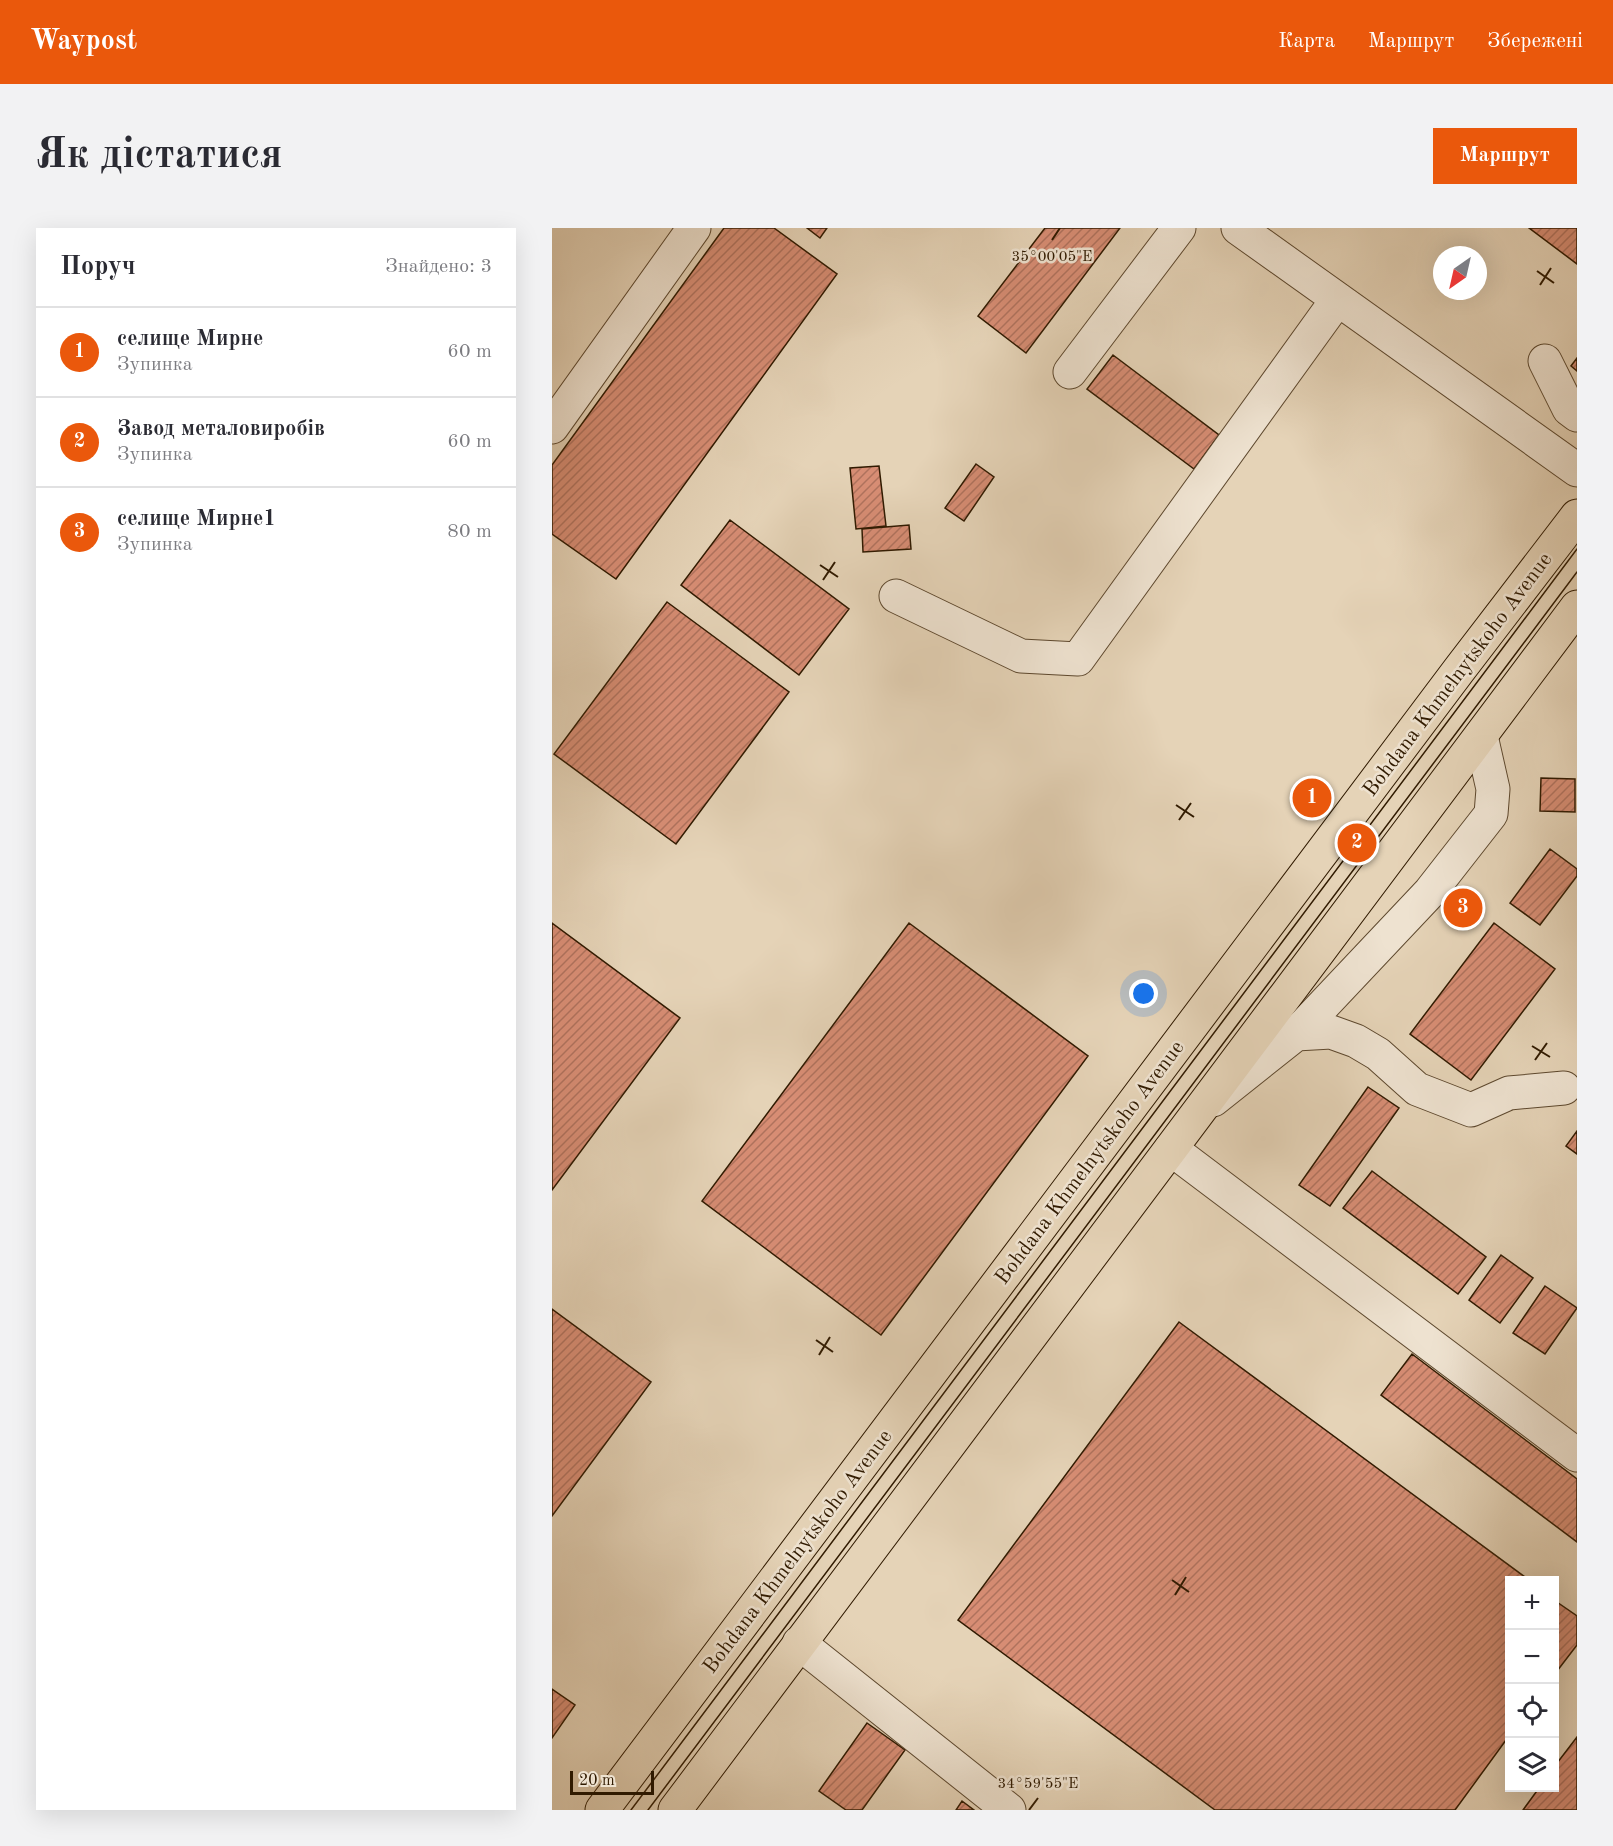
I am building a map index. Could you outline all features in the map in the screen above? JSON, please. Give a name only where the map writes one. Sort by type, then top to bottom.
[{"type":"main road","name":"Bohdana Khmelnytskoho Avenue","points":[[602,1810],[1577,516]]},
{"type":"main road","points":[[675,1810],[1577,607]]},
{"type":"lane","points":[[552,427],[694,228]]},
{"type":"lane","points":[[1070,372],[1179,228]]},
{"type":"lane","points":[[1258,234],[1337,300],[1577,470]]},
{"type":"lane","points":[[896,596],[1022,656],[1078,659],[1337,300]]},
{"type":"lane","points":[[1545,361],[1569,409],[1577,415]]},
{"type":"lane","points":[[1198,1113],[1296,1034],[1430,892],[1491,814],[1493,789],[1481,736]]},
{"type":"lane","points":[[1296,1034],[1331,1032],[1356,1041],[1378,1054],[1417,1089],[1471,1110],[1509,1093],[1564,1088]]},
{"type":"lane","points":[[1171,1149],[1577,1455]]},
{"type":"lane","points":[[799,1643],[1009,1810]]},
{"type":"building","points":[[724,228],[774,228],[837,274],[616,579],[552,534],[552,465]]},
{"type":"building","points":[[807,228],[827,228],[820,238]]},
{"type":"building","points":[[1045,228],[1120,228],[1026,353],[978,316]]},
{"type":"building","points":[[1529,228],[1577,228],[1577,264]]},
{"type":"building","points":[[1113,355],[1219,435],[1194,469],[1087,389]]},
{"type":"building","points":[[1577,358],[1577,371],[1571,366]]},
{"type":"building","points":[[976,464],[994,477],[964,521],[945,508]]},
{"type":"building","points":[[879,466],[886,526],[856,529],[850,468]]},
{"type":"building","points":[[730,520],[849,609],[799,675],[681,585]]},
{"type":"building","points":[[909,525],[911,549],[863,552],[862,529]]},
{"type":"building","points":[[667,602],[789,692],[676,844],[554,754]]},
{"type":"building","points":[[1541,778],[1575,779],[1575,812],[1540,811]]},
{"type":"building","points":[[1550,849],[1577,869],[1577,876],[1540,925],[1510,903]]},
{"type":"building","points":[[552,923],[680,1018],[552,1190]]},
{"type":"building","points":[[909,923],[1088,1056],[881,1335],[702,1201]]},
{"type":"building","points":[[1494,923],[1555,969],[1471,1080],[1410,1034]]},
{"type":"building","points":[[1368,1087],[1399,1108],[1330,1206],[1299,1185]]},
{"type":"building","points":[[1577,1131],[1577,1154],[1566,1146]]},
{"type":"building","points":[[1372,1171],[1486,1257],[1458,1294],[1343,1208]]},
{"type":"building","points":[[1501,1255],[1533,1278],[1500,1323],[1469,1300]]},
{"type":"building","points":[[1545,1286],[1577,1308],[1545,1354],[1513,1333]]},
{"type":"building","points":[[552,1309],[651,1382],[552,1516]]},
{"type":"building","points":[[1179,1322],[1524,1576],[1505,1576],[1505,1741],[1455,1810],[1215,1810],[958,1620]]},
{"type":"building","points":[[1412,1354],[1577,1479],[1577,1542],[1381,1395]]},
{"type":"building","points":[[1559,1603],[1577,1616],[1577,1645],[1559,1668]]},
{"type":"building","points":[[552,1689],[575,1705],[552,1738]]},
{"type":"building","points":[[867,1723],[905,1750],[862,1810],[846,1810],[819,1791]]},
{"type":"building","points":[[1577,1737],[1577,1810],[1523,1810],[1536,1792],[1559,1792],[1559,1760]]},
{"type":"building","points":[[962,1801],[974,1810],[956,1810]]},
{"type":"tram line","points":[[631,1810],[1577,549]]},
{"type":"tram line","points":[[648,1810],[1577,572]]},
{"type":"place","name":"селище Мирне","points":[[1312,798]]},
{"type":"place","name":"Завод металовиробів","points":[[1357,843]]},
{"type":"place","name":"селище Мирне1","points":[[1463,908]]}]
